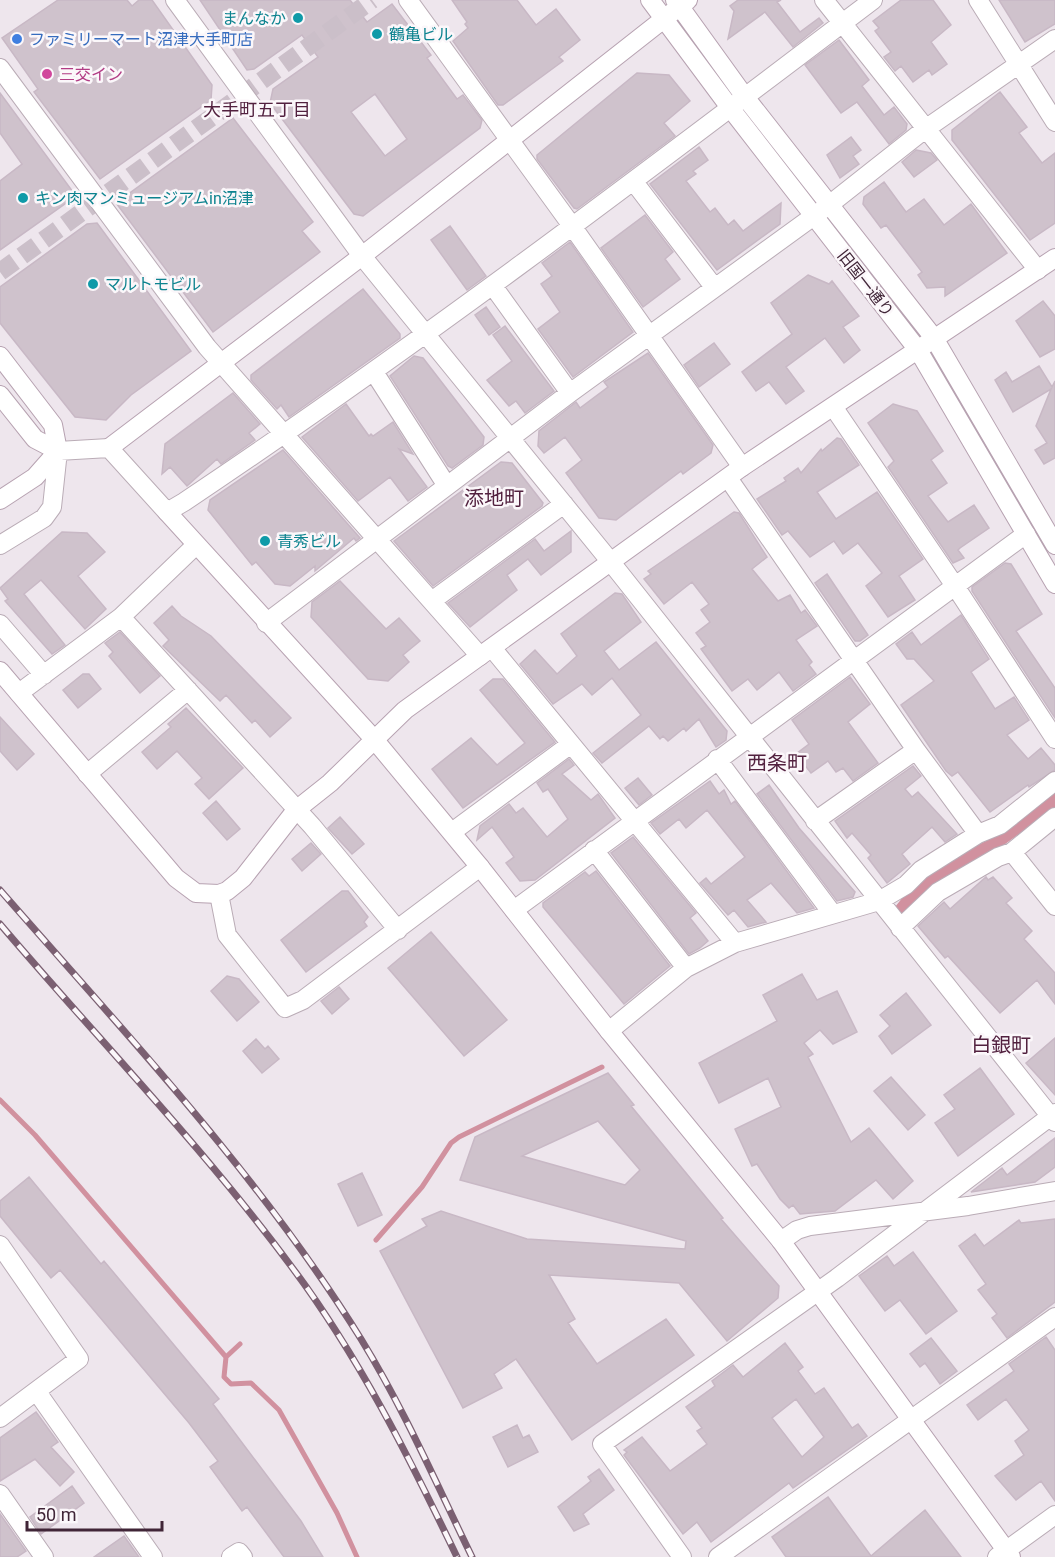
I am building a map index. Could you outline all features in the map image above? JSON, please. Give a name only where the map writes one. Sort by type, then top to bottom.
[{"type":"street","points":[[175,0],[362,256],[610,561],[900,928],[1054,1117],[818,1290],[602,1444],[682,1557]]},
{"type":"street","points":[[408,0],[649,336],[854,659],[916,750],[978,834]]},
{"type":"street","name":"旧国一通り","points":[[650,0],[731,109],[934,338],[1055,545]]},
{"type":"street","points":[[824,0],[924,130],[1038,270]]},
{"type":"street","points":[[168,512],[285,435],[493,286],[873,0]]},
{"type":"street","points":[[978,0],[1055,123]]},
{"type":"street","points":[[0,395],[35,439],[58,452],[109,448],[362,256],[664,18],[681,2]]},
{"type":"street","name":"旧国一通り","points":[[681,2],[918,350],[1055,584]]},
{"type":"street","points":[[266,623],[378,537],[511,440],[570,393],[822,210],[924,130],[1055,39]]},
{"type":"street","points":[[0,68],[220,363],[433,600],[486,652],[571,744],[735,943]]},
{"type":"street","points":[[634,182],[714,287]]},
{"type":"street","points":[[0,671],[176,878],[196,893],[219,894],[243,878],[297,810],[330,783],[373,738],[405,710],[735,473],[1055,258]]},
{"type":"street","points":[[493,286],[570,393]]},
{"type":"street","points":[[0,356],[53,425],[58,452],[52,507],[44,518],[0,545]]},
{"type":"street","points":[[374,372],[447,486]]},
{"type":"street","points":[[834,408],[1055,739]]},
{"type":"street","points":[[109,448],[373,738],[452,832],[609,1031],[781,1241],[1004,1555],[1055,1515]]},
{"type":"street","points":[[0,500],[35,477],[58,452]]},
{"type":"street","points":[[433,600],[564,504]]},
{"type":"street","points":[[514,910],[1026,534]]},
{"type":"street","points":[[19,693],[121,617],[196,545]]},
{"type":"street","points":[[121,617],[297,810],[398,930]]},
{"type":"street","points":[[0,624],[44,675]]},
{"type":"street","points":[[87,774],[188,690]]},
{"type":"street","points":[[452,832],[571,744]]},
{"type":"street","points":[[816,820],[916,750]]},
{"type":"street","points":[[717,759],[832,913]]},
{"type":"street","points":[[609,1031],[686,968],[735,943],[879,901],[906,885],[921,870],[978,834],[1000,825],[1055,781]]},
{"type":"street","points":[[900,928],[938,892],[998,857],[1012,852],[1055,817]]},
{"type":"street","points":[[594,850],[686,968]]},
{"type":"street","points":[[1012,852],[1055,906]]},
{"type":"street","points":[[219,894],[227,935],[285,1008],[303,1000],[480,867]]},
{"type":"street","points":[[781,1241],[797,1230],[810,1226],[1055,1191]]},
{"type":"street","points":[[0,1245],[79,1359],[0,1418]]},
{"type":"street","points":[[718,1557],[1055,1317]]},
{"type":"street","points":[[37,1392],[153,1557]]},
{"type":"street","points":[[0,1494],[44,1557]]},
{"type":"street","points":[[231,1557],[239,1551],[243,1557]]},
{"type":"shaded area","points":[[1055,790],[1055,808],[904,917],[895,907],[923,872],[998,835]]},
{"type":"building","points":[[58,0],[127,0],[132,6],[139,0],[152,0],[212,85],[211,100],[100,179],[34,92],[38,89],[2,38]]},
{"type":"building","points":[[200,0],[350,0],[367,22],[392,4],[431,55],[427,58],[457,99],[463,95],[482,120],[480,128],[363,216],[354,214],[270,103],[273,89],[318,57],[302,35],[254,69],[247,70]],"holes":[[[375,94],[407,139],[385,156],[351,112]]]},
{"type":"building","points":[[452,0],[517,0],[536,25],[556,9],[580,40],[559,57],[563,61],[503,105],[498,105],[453,41],[468,28],[465,24],[467,22]]},
{"type":"building","points":[[738,0],[781,0],[777,2],[800,32],[819,18],[823,23],[793,47],[765,12],[728,39],[734,11],[730,6]]},
{"type":"building","points":[[901,0],[933,0],[951,25],[931,42],[947,64],[932,75],[929,70],[913,82],[901,66],[895,71],[884,57],[891,52],[875,31],[879,28],[873,21]]},
{"type":"building","points":[[999,0],[1055,0],[1055,24],[1025,42]]},
{"type":"building","points":[[839,40],[869,80],[862,86],[884,115],[894,107],[907,124],[906,130],[889,144],[857,102],[841,113],[805,65]]},
{"type":"building","points":[[637,73],[669,75],[690,101],[664,123],[675,136],[577,209],[574,208],[537,159],[537,155]]},
{"type":"building","points":[[1000,92],[1027,127],[1019,133],[1042,163],[1055,153],[1055,223],[1030,240],[952,140],[952,130]]},
{"type":"building","name":"キン肉マンミュージアムin沼津","points":[[0,93],[76,196],[0,250],[0,181],[22,164],[0,133]]},
{"type":"building","points":[[233,118],[313,222],[302,231],[320,252],[213,332],[116,203]]},
{"type":"building","points":[[851,137],[861,150],[853,156],[859,164],[840,178],[827,155]]},
{"type":"building","points":[[699,147],[708,160],[693,171],[696,174],[686,181],[710,212],[715,208],[728,225],[734,220],[743,231],[781,203],[780,224],[717,270],[650,184]]},
{"type":"building","points":[[916,150],[931,153],[937,160],[914,177],[902,162]]},
{"type":"building","points":[[884,182],[906,212],[924,199],[944,225],[971,204],[1007,253],[945,296],[945,287],[927,288],[918,275],[922,272],[886,225],[881,228],[863,204],[864,197]]},
{"type":"building","points":[[645,215],[673,252],[665,259],[680,279],[643,307],[601,248]]},
{"type":"building","points":[[97,223],[191,351],[131,395],[106,420],[75,417],[0,323],[0,287],[87,224]]},
{"type":"building","points":[[450,226],[486,276],[467,290],[431,240]]},
{"type":"building","points":[[570,242],[633,332],[573,377],[538,329],[560,312],[541,284],[552,276],[542,263]]},
{"type":"building","points":[[808,275],[829,284],[832,281],[859,316],[843,327],[860,350],[844,363],[825,338],[786,367],[804,391],[786,404],[769,382],[756,391],[742,372],[792,334],[771,303]]},
{"type":"building","points":[[363,289],[400,334],[400,338],[289,417],[281,405],[277,409],[251,380],[251,375]]},
{"type":"building","points":[[1043,301],[1055,316],[1055,349],[1040,357],[1016,321]]},
{"type":"building","points":[[486,307],[500,327],[489,335],[475,315]]},
{"type":"building","points":[[505,326],[554,391],[525,413],[516,401],[509,406],[487,380],[512,361],[493,335]]},
{"type":"building","points":[[714,343],[730,364],[699,387],[684,365]]},
{"type":"building","points":[[648,353],[713,445],[711,453],[683,474],[681,471],[616,520],[599,518],[566,473],[582,460],[565,437],[544,453],[538,446],[539,431],[576,402],[580,408],[608,387],[604,382]]},
{"type":"building","points":[[414,356],[423,358],[484,437],[483,445],[452,468],[448,466],[390,376]]},
{"type":"building","points":[[1039,366],[1052,387],[1055,381],[1055,458],[1044,464],[1035,450],[1047,443],[1036,426],[1051,389],[1013,412],[995,380],[1006,372],[1012,382]]},
{"type":"building","points":[[233,393],[260,424],[249,433],[255,440],[221,464],[217,459],[187,486],[170,467],[162,474],[165,444]]},
{"type":"building","points":[[346,404],[369,436],[371,434],[373,436],[393,422],[413,454],[399,449],[427,487],[408,501],[390,477],[358,501],[302,437]]},
{"type":"building","points":[[893,404],[917,411],[943,451],[931,460],[947,483],[928,496],[948,522],[974,505],[989,528],[960,548],[958,550],[964,558],[953,563],[888,467],[894,461],[868,423]]},
{"type":"building","points":[[837,438],[841,439],[859,465],[817,492],[836,519],[877,492],[923,559],[899,576],[915,600],[888,617],[866,586],[882,573],[858,543],[843,554],[834,541],[810,557],[788,531],[782,535],[757,499],[786,481],[784,478],[798,468],[801,473],[821,449],[822,451]]},
{"type":"building","points":[[283,450],[360,538],[356,541],[354,538],[315,571],[315,566],[290,586],[275,584],[256,562],[252,565],[208,510],[210,500]]},
{"type":"building","points":[[501,462],[512,463],[543,503],[542,506],[433,586],[394,541]]},
{"type":"building","points":[[734,512],[739,513],[767,557],[752,569],[778,601],[790,595],[801,613],[805,610],[817,626],[796,640],[812,662],[809,665],[816,674],[793,691],[779,672],[757,690],[748,679],[732,691],[701,649],[706,646],[696,633],[710,622],[701,610],[709,604],[692,582],[664,604],[644,579],[651,574],[648,571]]},
{"type":"building","points":[[571,531],[571,552],[541,575],[528,559],[507,575],[517,590],[470,627],[448,603],[535,539],[544,551]]},
{"type":"building","points":[[62,532],[87,533],[105,552],[78,576],[106,609],[85,629],[41,580],[24,594],[65,645],[52,654],[5,601],[8,599],[0,588]]},
{"type":"building","points":[[1005,563],[1011,564],[1042,614],[1016,631],[1055,688],[1055,718],[972,591],[972,587]]},
{"type":"building","points":[[827,574],[868,635],[860,641],[855,641],[815,583]]},
{"type":"building","points":[[340,581],[386,629],[399,618],[420,641],[403,655],[409,662],[388,681],[368,679],[311,617],[312,602]]},
{"type":"building","points":[[615,593],[622,594],[641,622],[604,651],[619,670],[656,642],[727,731],[726,740],[716,747],[699,719],[686,731],[684,728],[668,741],[663,736],[660,739],[649,726],[602,763],[593,753],[641,715],[612,678],[592,695],[582,684],[553,704],[520,664],[535,650],[557,674],[577,656],[561,634]]},
{"type":"building","points":[[172,606],[181,616],[211,636],[291,718],[270,737],[255,720],[252,723],[226,695],[220,701],[163,646],[169,640],[154,623]]},
{"type":"building","points":[[961,615],[989,659],[971,672],[995,709],[1014,697],[1029,720],[1007,735],[1028,759],[1041,748],[1055,765],[1055,770],[1029,787],[1028,785],[990,812],[958,772],[952,776],[946,771],[901,705],[934,681],[914,659],[907,659],[896,644],[912,632],[921,645]]},
{"type":"building","points":[[120,632],[160,676],[140,693],[109,656],[113,652],[105,643]]},
{"type":"building","points":[[83,674],[89,674],[101,689],[78,708],[63,690]]},
{"type":"building","points":[[850,677],[870,704],[848,722],[878,763],[853,781],[843,768],[836,772],[828,761],[811,773],[796,754],[809,744],[792,720]]},
{"type":"building","points":[[493,679],[503,679],[555,742],[463,808],[432,769],[471,738],[497,765],[525,743],[480,690]]},
{"type":"building","points":[[186,708],[243,768],[209,799],[195,784],[202,778],[177,751],[157,769],[142,752],[171,727],[168,724]]},
{"type":"building","points":[[0,717],[34,754],[17,770],[0,751]]},
{"type":"building","points":[[569,759],[574,765],[562,774],[591,800],[598,794],[615,818],[535,880],[520,881],[506,863],[514,857],[492,827],[477,840],[480,826],[509,804],[516,813],[523,808],[547,837],[568,819],[548,789],[543,792],[537,783]]},
{"type":"building","points":[[913,766],[921,776],[905,789],[912,797],[918,792],[957,834],[945,842],[932,827],[902,854],[910,864],[887,883],[868,858],[871,855],[852,833],[847,838],[835,821]]},
{"type":"building","points":[[638,778],[652,795],[639,805],[625,788]]},
{"type":"building","points":[[710,781],[719,794],[724,790],[731,804],[735,801],[814,908],[797,913],[771,883],[747,900],[766,922],[748,927],[734,910],[728,915],[700,883],[706,878],[711,884],[745,857],[707,810],[686,828],[679,819],[660,834],[651,823]]},
{"type":"building","points":[[769,785],[799,828],[855,892],[853,897],[837,901],[757,794]]},
{"type":"building","points":[[216,801],[240,829],[227,840],[203,813]]},
{"type":"building","points":[[340,817],[364,844],[352,854],[328,828]]},
{"type":"building","points":[[633,837],[696,913],[690,918],[708,941],[689,954],[611,853]]},
{"type":"building","points":[[311,843],[321,854],[302,871],[292,859]]},
{"type":"building","points":[[596,871],[670,966],[624,1004],[543,907],[543,903],[585,872],[589,876]]},
{"type":"building","points":[[986,877],[988,880],[993,877],[1012,898],[1006,903],[1032,931],[1024,939],[1055,973],[1055,1004],[1037,980],[1000,1013],[948,956],[945,958],[918,926],[944,902],[950,909]]},
{"type":"building","points":[[342,891],[348,891],[368,917],[364,922],[367,926],[306,972],[281,940]]},
{"type":"building","points":[[431,932],[507,1020],[464,1056],[388,968]]},
{"type":"building","points":[[802,974],[817,1000],[837,991],[857,1032],[833,1044],[820,1030],[804,1043],[813,1054],[808,1057],[851,1142],[869,1128],[913,1181],[893,1199],[876,1180],[835,1211],[800,1214],[793,1205],[789,1208],[780,1199],[757,1164],[752,1166],[735,1129],[781,1107],[768,1078],[719,1103],[699,1063],[777,1021],[763,995]]},
{"type":"building","points":[[227,976],[239,979],[259,1002],[237,1021],[211,991]]},
{"type":"building","points":[[339,987],[349,999],[332,1014],[321,1001]]},
{"type":"building","points":[[906,993],[931,1025],[892,1054],[879,1036],[890,1026],[880,1015]]},
{"type":"building","points":[[1055,1038],[1055,1095],[1026,1063]]},
{"type":"building","points":[[256,1039],[265,1049],[268,1046],[279,1059],[262,1073],[243,1051]]},
{"type":"building","points":[[980,1068],[1014,1114],[958,1156],[935,1123],[955,1109],[944,1095]]},
{"type":"building","points":[[608,1073],[634,1105],[631,1106],[723,1218],[721,1219],[779,1286],[778,1298],[727,1341],[679,1283],[549,1275],[575,1319],[568,1323],[597,1364],[666,1319],[694,1355],[572,1440],[516,1359],[494,1374],[502,1388],[463,1408],[380,1251],[427,1226],[422,1219],[441,1211],[527,1239],[685,1249],[686,1241],[460,1180],[475,1137]],"holes":[[[598,1121],[640,1170],[625,1185],[522,1156]]]},
{"type":"building","points":[[891,1077],[925,1115],[908,1130],[874,1091]]},
{"type":"building","points":[[1055,1138],[1055,1167],[1035,1182],[971,1192],[1002,1168],[1007,1175]]},
{"type":"building","points":[[362,1173],[382,1215],[358,1226],[338,1184]]},
{"type":"building","points":[[29,1177],[101,1264],[104,1261],[219,1399],[213,1404],[301,1521],[323,1557],[284,1557],[247,1507],[242,1511],[210,1467],[218,1461],[189,1423],[60,1270],[51,1278],[0,1216],[0,1201]]},
{"type":"building","points":[[1055,1219],[1055,1302],[1007,1338],[992,1318],[997,1314],[978,1290],[986,1284],[959,1246],[975,1234],[984,1246],[1019,1220],[1021,1223]]},
{"type":"building","points":[[913,1252],[957,1311],[926,1334],[900,1300],[885,1311],[859,1276],[887,1256],[894,1266]]},
{"type":"building","points":[[1046,1337],[1055,1350],[1055,1501],[1041,1481],[1016,1500],[995,1476],[1024,1455],[1015,1441],[1029,1430],[1006,1399],[978,1420],[967,1405],[1014,1371],[1009,1364]]},
{"type":"building","points":[[931,1338],[957,1371],[940,1384],[925,1363],[920,1367],[910,1354]]},
{"type":"building","points":[[785,1343],[803,1367],[798,1371],[815,1394],[824,1388],[852,1428],[858,1424],[867,1436],[793,1488],[789,1483],[711,1542],[697,1522],[683,1534],[624,1455],[627,1452],[624,1450],[642,1437],[670,1471],[707,1444],[697,1431],[702,1428],[686,1407],[715,1386],[712,1381],[733,1365],[743,1377]],"holes":[[[796,1399],[824,1437],[802,1457],[772,1418]]]},
{"type":"building","points":[[36,1412],[58,1442],[51,1447],[74,1472],[60,1486],[35,1459],[0,1481],[0,1438]]},
{"type":"building","points":[[517,1425],[523,1438],[529,1435],[538,1452],[508,1467],[493,1437]]},
{"type":"building","points":[[599,1469],[614,1490],[583,1514],[589,1524],[574,1531],[558,1507],[591,1481],[588,1477]]},
{"type":"building","points":[[72,1486],[84,1503],[41,1534],[30,1517]]},
{"type":"building","points":[[828,1497],[871,1556],[925,1510],[961,1557],[786,1557],[772,1537]]},
{"type":"building","points":[[0,1514],[26,1551],[17,1557],[0,1557]]},
{"type":"building","points":[[124,1536],[139,1557],[94,1557]]},
{"type":"waterway","points":[[376,1240],[422,1187],[451,1143],[602,1067]]},
{"type":"waterway","points":[[0,1100],[35,1135],[226,1357]]},
{"type":"waterway","points":[[240,1344],[226,1357],[224,1377],[231,1384],[251,1383],[279,1410],[337,1513],[357,1557]]},
{"type":"tunnel","points":[[0,272],[372,0]]},
{"type":"railway","points":[[0,890],[190,1107],[280,1220],[322,1279],[377,1365],[472,1557]]},
{"type":"railway","points":[[0,924],[222,1178],[291,1266],[338,1335],[381,1407],[457,1557]]},
{"type":"place","name":"まんなか","points":[[298,18]]},
{"type":"place","name":"鶴亀ビル","points":[[377,34]]},
{"type":"place","name":"ファミリーマート沼津大手町店","points":[[17,39]]},
{"type":"place","name":"三交イン","points":[[47,74]]},
{"type":"place","name":"キン肉マンミュージアムin沼津","points":[[23,198]]},
{"type":"place","name":"マルトモビル","points":[[93,284]]},
{"type":"place","name":"青秀ビル","points":[[265,541]]},
{"type":"district","name":"大手町五丁目","points":[[257,110]]},
{"type":"district","name":"添地町","points":[[494,498]]},
{"type":"district","name":"西条町","points":[[777,763]]},
{"type":"district","name":"白銀町","points":[[1001,1045]]}]
